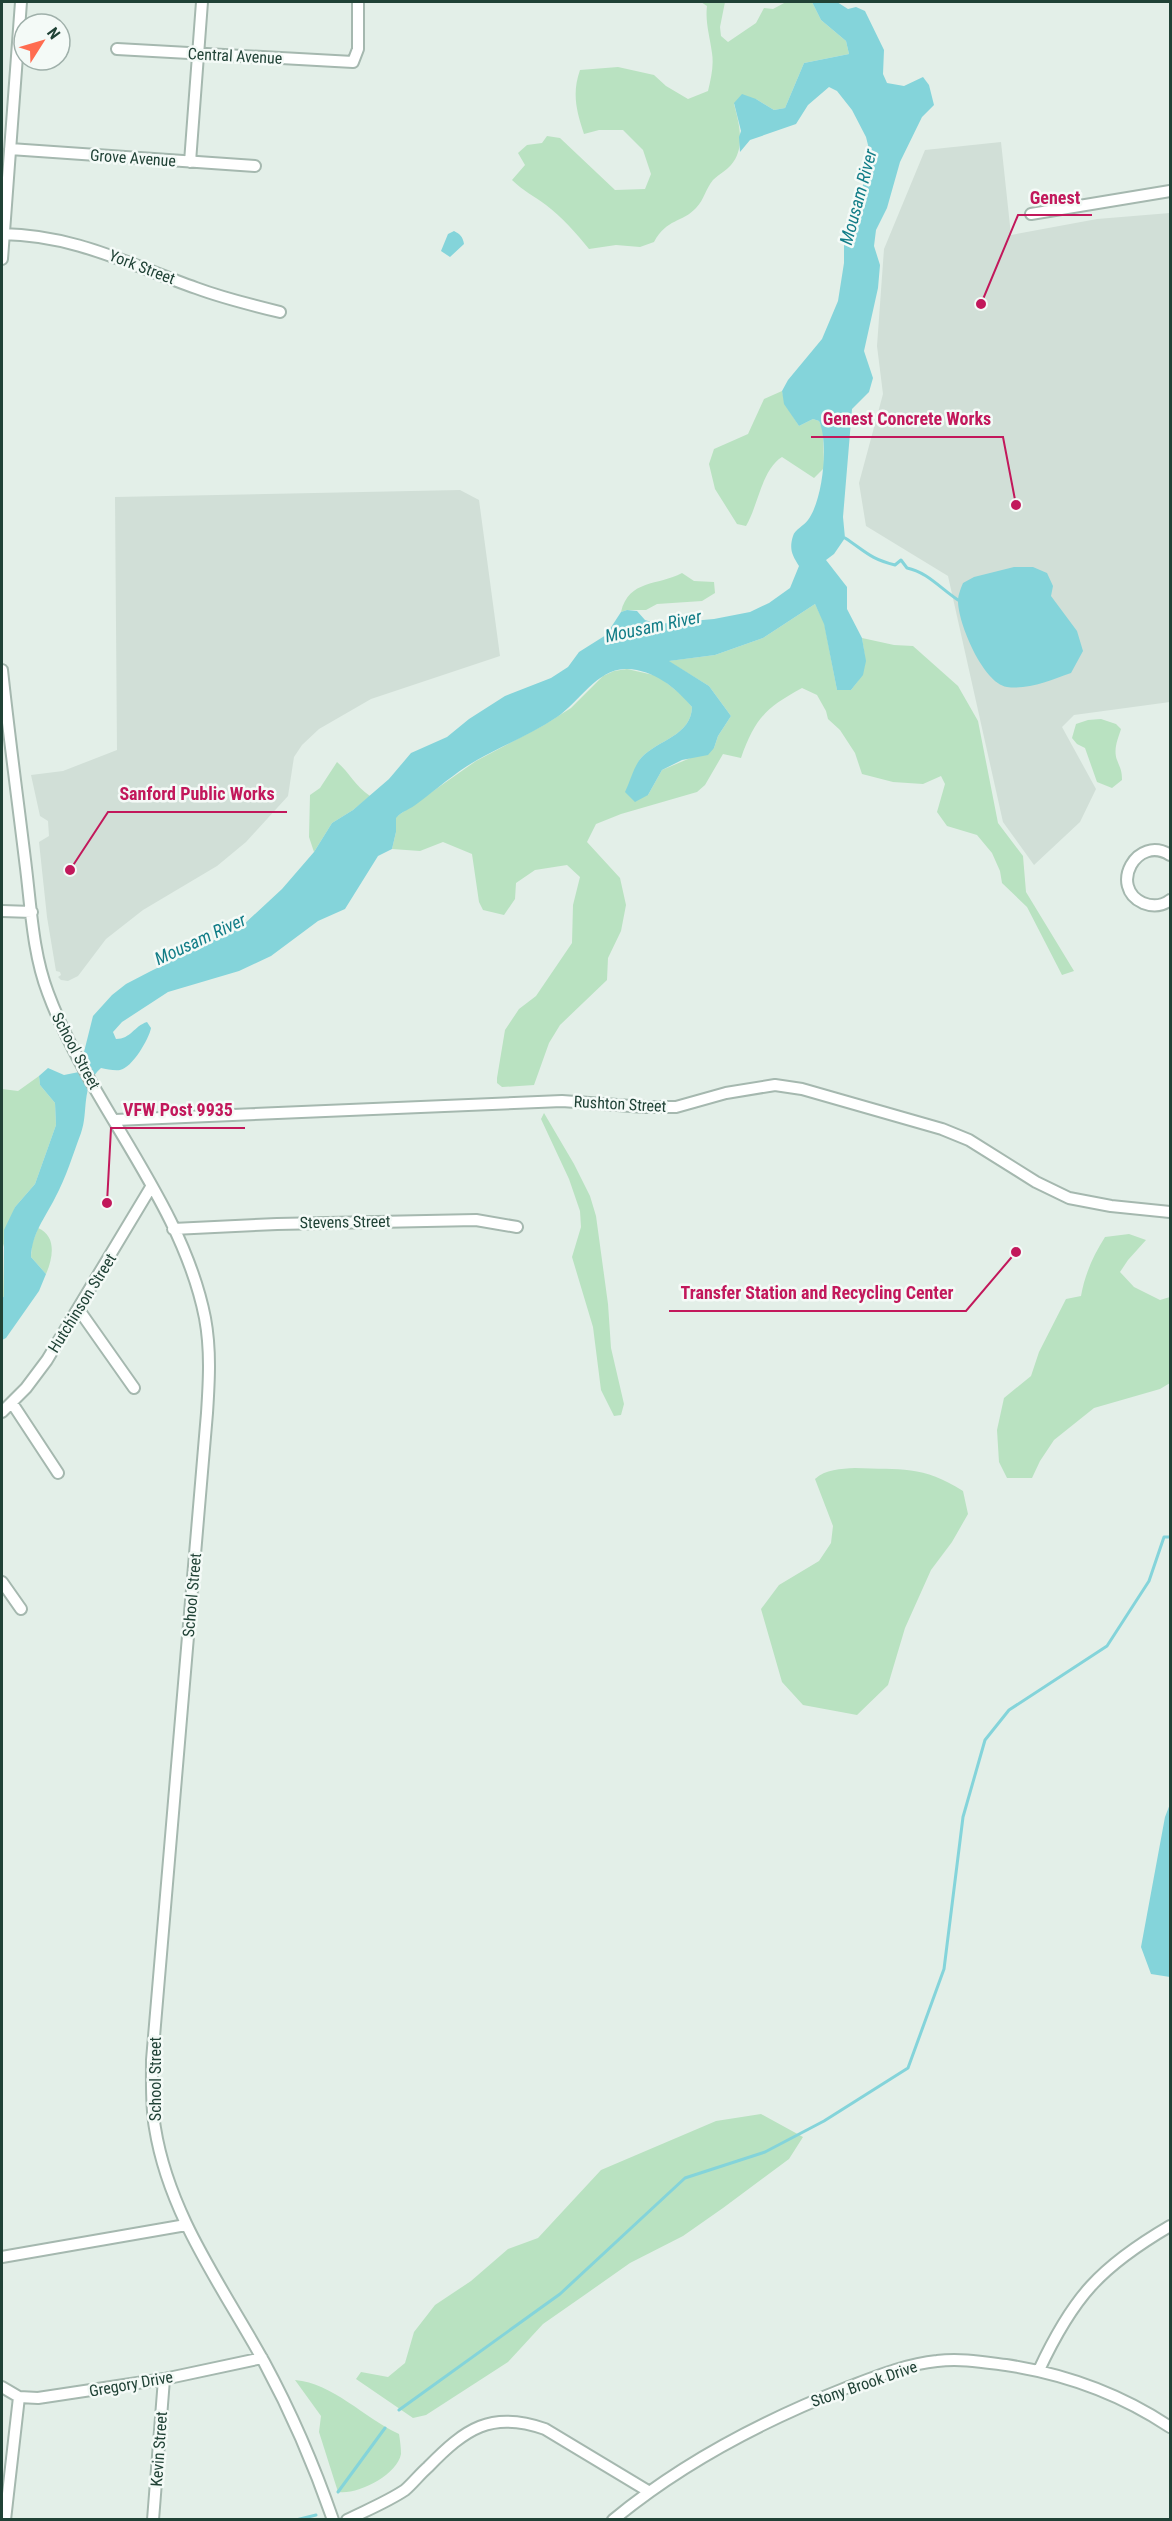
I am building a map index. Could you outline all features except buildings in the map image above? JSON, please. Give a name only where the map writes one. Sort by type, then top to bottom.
[{"type":"street","points":[[2,259],[21,2]]},
{"type":"street","points":[[190,162],[202,2]]},
{"type":"street","name":"Central Avenue","points":[[117,48],[353,62],[358,49],[358,2]]},
{"type":"street","points":[[2,100],[13,102]]},
{"type":"street","name":"Grove Avenue","points":[[10,149],[255,166]]},
{"type":"street","points":[[1031,214],[1170,191]]},
{"type":"street","name":"York Street","points":[[3,234],[40,236],[86,246],[196,288],[244,304],[280,312]]},
{"type":"street","name":"School Street","points":[[2,670],[5,728],[46,990],[59,1022],[80,1062],[115,1120],[173,1229],[201,1297],[207,1332],[210,1371],[152,2060],[154,2127],[165,2171],[186,2225],[221,2291],[262,2358],[310,2457],[333,2520]]},
{"type":"street","points":[[1169,905],[1149,905],[1137,899],[1128,886],[1127,874],[1131,863],[1144,852],[1156,850],[1170,855]]},
{"type":"street","points":[[2,911],[32,912]]},
{"type":"street","name":"Rushton Street","points":[[115,1120],[562,1101],[676,1107],[726,1094],[775,1085],[802,1089],[942,1129],[969,1140],[1036,1182],[1070,1198],[1112,1206],[1170,1212]]},
{"type":"street","name":"Hutchinson Street","points":[[2,1412],[47,1360],[151,1187]]},
{"type":"street","name":"Stevens Street","points":[[173,1229],[466,1220],[517,1227]]},
{"type":"street","points":[[79,1310],[134,1388]]},
{"type":"street","points":[[12,1403],[58,1473]]},
{"type":"street","points":[[2,1582],[21,1609]]},
{"type":"street","points":[[2,2257],[186,2225]]},
{"type":"street","points":[[1039,2370],[1058,2330],[1083,2293],[1098,2277],[1134,2249],[1168,2230]]},
{"type":"street","name":"Gregory Drive","points":[[19,2397],[64,2395],[164,2379],[262,2358]]},
{"type":"street","name":"Stony Brook Drive","points":[[613,2520],[648,2491],[754,2428],[794,2408],[877,2376],[938,2361],[985,2362],[1039,2370],[1107,2392],[1170,2427]]},
{"type":"street","name":"Kevin Street","points":[[153,2520],[164,2379]]},
{"type":"street","points":[[2,2387],[19,2397],[4,2520]]},
{"type":"street","points":[[347,2520],[387,2501],[407,2488],[453,2442],[473,2429],[499,2420],[528,2423],[545,2429],[648,2491]]},
{"type":"shaded area","points":[[1001,142],[1011,235],[1097,219],[1170,213],[1170,702],[1074,715],[1062,727],[1096,789],[1080,822],[1034,865],[1003,822],[948,576],[866,526],[859,483],[883,394],[877,346],[884,249],[925,150]]},
{"type":"shaded area","points":[[460,490],[479,500],[500,656],[371,699],[319,729],[302,745],[294,757],[288,796],[246,842],[217,866],[143,910],[106,939],[78,976],[68,981],[61,980],[58,977],[61,975],[60,972],[56,971],[47,917],[39,842],[49,836],[48,821],[40,816],[31,775],[63,771],[117,750],[115,497]]},
{"type":"green space","points":[[701,2],[725,2],[720,27],[721,36],[728,42],[756,23],[764,8],[773,9],[786,2],[812,2],[821,20],[846,41],[849,54],[804,63],[785,108],[774,110],[756,99],[734,104],[740,135],[736,158],[713,180],[696,208],[664,229],[654,242],[640,247],[616,245],[589,249],[558,215],[512,180],[525,165],[518,153],[527,145],[542,143],[547,136],[560,138],[615,190],[645,189],[651,174],[643,150],[623,130],[599,130],[584,134],[576,102],[576,86],[580,70],[618,67],[654,75],[666,86],[688,99],[708,91],[713,58],[707,24],[707,6]]},
{"type":"green space","points":[[782,391],[785,404],[799,426],[813,419],[819,421],[823,430],[824,468],[814,478],[782,457],[775,463],[765,479],[746,526],[737,524],[715,489],[709,464],[714,449],[748,434],[764,399]]},
{"type":"green space","points":[[682,573],[694,581],[714,582],[715,593],[702,601],[657,604],[646,610],[621,612],[625,601],[637,589]]},
{"type":"green space","points":[[815,604],[824,622],[837,690],[851,690],[863,671],[865,660],[862,638],[894,645],[913,646],[958,686],[978,721],[998,823],[1023,856],[1026,892],[1074,971],[1062,975],[1027,907],[1002,883],[1000,871],[992,853],[977,835],[947,826],[937,812],[945,784],[941,776],[923,784],[893,782],[862,774],[855,753],[840,730],[828,719],[817,695],[802,688],[779,702],[763,716],[751,733],[741,758],[723,754],[705,785],[697,792],[621,814],[596,824],[587,842],[620,878],[626,905],[621,931],[608,958],[607,980],[560,1025],[549,1043],[534,1085],[502,1087],[497,1083],[497,1078],[505,1030],[519,1009],[536,996],[572,943],[573,905],[580,877],[567,865],[535,870],[516,883],[515,899],[504,915],[483,910],[479,902],[472,854],[443,842],[420,851],[392,849],[396,832],[396,817],[476,761],[571,708],[603,676],[627,669],[658,676],[683,696],[692,707],[686,725],[648,752],[638,762],[634,776],[648,795],[662,770],[714,748],[718,736],[731,716],[709,686],[668,661],[715,655],[763,638]]},
{"type":"green space","points":[[1101,719],[1116,724],[1121,729],[1116,752],[1122,780],[1112,788],[1097,782],[1085,748],[1072,738],[1076,724]]},
{"type":"green space","points":[[337,762],[370,796],[332,823],[314,852],[309,837],[310,795],[320,788]]},
{"type":"green space","points":[[39,1076],[40,1085],[55,1103],[56,1125],[35,1184],[15,1207],[3,1247],[4,1296],[2,1299],[2,1089],[18,1091]]},
{"type":"green space","points":[[544,1113],[574,1164],[590,1196],[596,1216],[608,1304],[611,1348],[624,1404],[621,1415],[614,1416],[601,1390],[593,1327],[572,1257],[581,1227],[580,1211],[569,1179],[541,1119]]},
{"type":"green space","points":[[38,1228],[48,1236],[51,1242],[52,1255],[46,1274],[31,1257],[32,1244]]},
{"type":"green space","points":[[1129,1234],[1146,1240],[1120,1272],[1134,1287],[1160,1300],[1170,1297],[1170,1383],[1160,1389],[1094,1408],[1054,1440],[1032,1478],[1007,1478],[999,1462],[997,1430],[1004,1398],[1031,1376],[1039,1352],[1066,1299],[1081,1296],[1090,1265],[1105,1237]]},
{"type":"green space","points":[[855,1468],[911,1470],[936,1477],[963,1491],[968,1514],[952,1542],[931,1570],[905,1628],[888,1685],[857,1715],[803,1705],[782,1682],[761,1609],[779,1585],[819,1561],[831,1543],[833,1526],[815,1479],[828,1471]]},
{"type":"green space","points":[[761,2114],[803,2137],[789,2159],[683,2236],[630,2263],[543,2324],[508,2362],[426,2415],[413,2418],[356,2379],[361,2372],[388,2377],[405,2363],[414,2332],[435,2305],[471,2281],[508,2249],[538,2238],[601,2170],[716,2121]]},
{"type":"green space","points":[[295,2380],[322,2387],[399,2434],[401,2454],[398,2462],[385,2476],[366,2487],[338,2492],[319,2432],[321,2416]]},
{"type":"water","name":"Mousam River","points":[[812,2],[837,2],[848,9],[856,7],[865,11],[884,50],[883,74],[887,83],[904,86],[923,77],[929,85],[934,105],[922,117],[900,162],[887,208],[876,230],[874,246],[880,265],[878,288],[864,351],[873,378],[869,392],[852,409],[843,517],[845,538],[834,554],[826,560],[847,587],[847,609],[862,638],[866,661],[863,675],[851,690],[837,690],[824,624],[815,604],[763,638],[715,655],[669,661],[709,686],[731,716],[708,755],[682,760],[662,770],[648,795],[635,802],[625,792],[639,761],[686,725],[692,707],[671,686],[655,676],[627,669],[607,674],[598,679],[557,717],[469,765],[398,816],[392,849],[378,856],[345,909],[318,921],[271,956],[239,971],[168,992],[122,1022],[113,1032],[116,1039],[129,1035],[147,1022],[151,1028],[150,1033],[130,1064],[120,1070],[101,1068],[90,1083],[81,1133],[63,1182],[40,1226],[32,1248],[31,1257],[46,1274],[39,1291],[6,1338],[2,1340],[4,1230],[15,1207],[35,1184],[56,1125],[55,1103],[40,1085],[39,1076],[48,1068],[64,1075],[79,1072],[93,1016],[112,995],[126,984],[241,927],[282,889],[314,852],[332,823],[353,810],[389,779],[411,753],[447,737],[469,719],[505,696],[551,678],[568,667],[579,652],[606,635],[621,612],[637,611],[645,620],[658,624],[714,619],[750,612],[769,603],[790,588],[799,566],[792,552],[793,536],[808,520],[817,499],[823,471],[824,443],[819,421],[813,419],[799,426],[784,404],[782,391],[788,380],[822,339],[838,301],[844,263],[844,245],[863,185],[869,149],[866,137],[852,110],[837,91],[829,87],[808,105],[796,124],[750,140],[740,152],[741,131],[734,103],[742,94],[774,110],[785,108],[804,63],[849,54],[846,41],[821,20]]},
{"type":"water","points":[[454,231],[461,236],[464,244],[450,257],[441,251],[448,234]]},
{"type":"water","points":[[1014,567],[1033,567],[1047,573],[1053,586],[1051,596],[1077,631],[1083,651],[1071,673],[1039,684],[1015,688],[998,683],[981,664],[967,637],[958,601],[963,583],[974,577]]},
{"type":"water","points":[[1170,1804],[1170,1977],[1151,1974],[1141,1947],[1165,1817]]},
{"type":"waterway","points":[[845,538],[879,560],[895,565],[901,560],[907,568],[927,577],[958,600]]},
{"type":"waterway","points":[[399,2410],[560,2294],[685,2178],[765,2152],[824,2121],[908,2068],[944,1969],[963,1817],[985,1740],[1009,1710],[1107,1646],[1149,1581],[1164,1537],[1170,1537]]},
{"type":"waterway","points":[[338,2492],[385,2428]]},
{"type":"waterway","points":[[296,2520],[316,2515]]},
{"type":"place","name":"Genest","points":[[981,304]]},
{"type":"place","name":"Genest Concrete Works","points":[[1016,505]]},
{"type":"place","name":"Sanford Public Works","points":[[70,870]]},
{"type":"place","name":"VFW Post 9935","points":[[107,1203]]},
{"type":"place","name":"Transfer Station and Recycling Center","points":[[1016,1252]]}]
